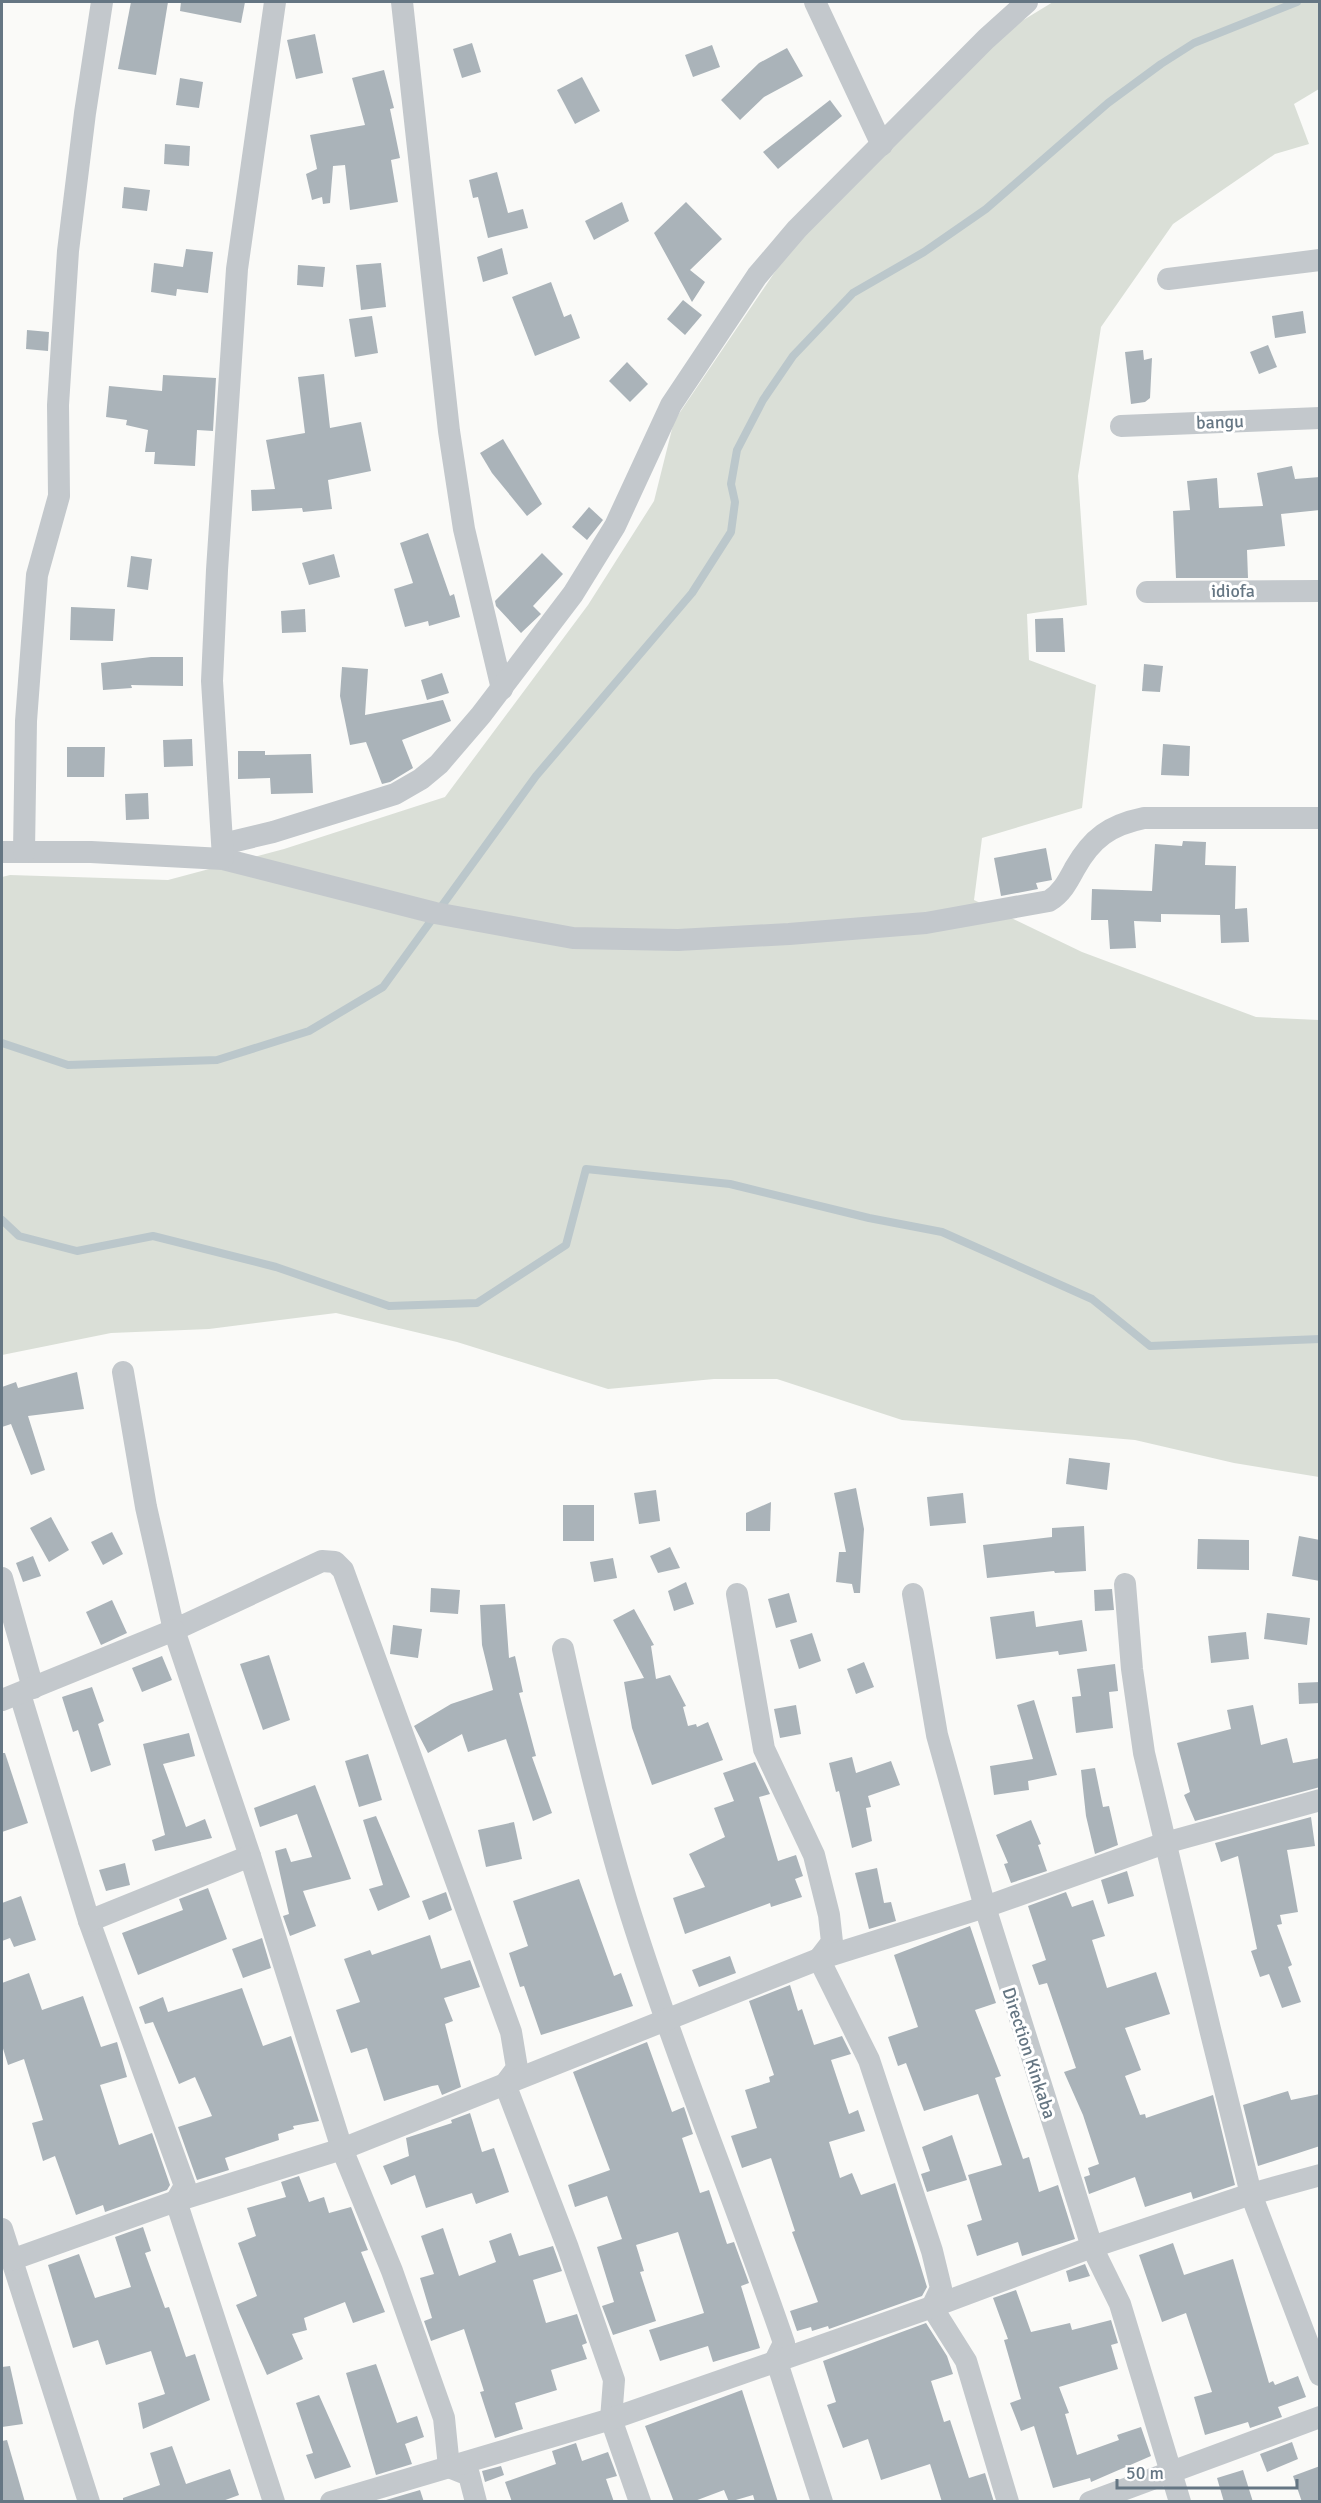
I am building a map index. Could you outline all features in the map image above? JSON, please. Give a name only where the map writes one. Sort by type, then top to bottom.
[{"type":"street","points":[[24,852],[26,721],[37,575],[59,496],[58,405],[68,251],[85,113],[102,2]]},
{"type":"street","points":[[223,851],[212,681],[217,570],[237,269],[275,2]]},
{"type":"street","points":[[402,2],[449,431],[464,528],[502,689]]},
{"type":"street","points":[[815,2],[882,145]]},
{"type":"street","points":[[223,851],[403,789],[439,764],[502,689],[573,594],[615,526],[671,405],[757,276],[785,241],[1025,2]]},
{"type":"street","points":[[1168,279],[1320,260]]},
{"type":"street","name":"bangu","points":[[1121,426],[1320,418]]},
{"type":"street","name":"idiofa","points":[[1147,592],[1320,591]]},
{"type":"street","points":[[2,852],[223,851],[435,913],[573,938],[678,940],[927,923],[1049,901],[1058,895],[1084,853],[1101,836],[1119,823],[1144,818],[1320,819]]},
{"type":"street","points":[[123,1372],[146,1507],[174,1630],[250,1856],[342,2149],[392,2271],[444,2418],[449,2467]]},
{"type":"street","points":[[18,1694],[174,1630],[322,1561],[335,1562],[343,1570],[511,2032],[517,2068],[505,2084]]},
{"type":"street","points":[[2,1578],[18,1694],[89,1921],[185,2186],[176,2201],[274,2502]]},
{"type":"street","points":[[1125,1584],[1132,1670],[1144,1753],[1251,2194],[1320,2375]]},
{"type":"street","points":[[737,1594],[764,1749],[814,1855],[829,1915],[832,1942],[819,1959]]},
{"type":"street","name":"Direction Kinkaba","points":[[912,1594],[937,1735],[985,1907],[1092,2247],[1120,2304],[1180,2502]]},
{"type":"street","points":[[563,1649],[591,1776],[626,1900],[784,2343],[776,2359],[822,2502]]},
{"type":"street","points":[[10,2275],[176,2201],[342,2149],[819,1959],[985,1907],[1165,1843],[1320,1800]]},
{"type":"street","points":[[89,1921],[250,1856]]},
{"type":"street","points":[[819,1959],[869,2060],[932,2251],[941,2288],[932,2307]]},
{"type":"street","points":[[505,2084],[568,2248],[614,2380],[611,2419],[640,2502]]},
{"type":"street","points":[[331,2502],[611,2419],[776,2359],[932,2307],[1092,2247],[1251,2194],[1320,2175]]},
{"type":"street","points":[[2,2229],[10,2275],[89,2502]]},
{"type":"street","points":[[932,2307],[966,2361],[1008,2502]]},
{"type":"street","points":[[1090,2502],[1171,2470],[1320,2417]]},
{"type":"street","points":[[449,2467],[469,2475],[476,2502]]},
{"type":"shaded area","points":[[1053,2],[1319,2],[1319,89],[1294,104],[1309,144],[1275,154],[1173,224],[1101,327],[1078,476],[1087,605],[1027,614],[1029,660],[1096,685],[1082,808],[982,838],[974,900],[1082,952],[1256,1017],[1319,1020],[1319,1477],[1234,1463],[1135,1440],[902,1420],[777,1379],[714,1379],[608,1389],[457,1342],[336,1313],[209,1329],[111,1333],[2,1355],[2,877],[10,875],[168,880],[284,849],[445,797],[588,605],[654,501],[674,421],[802,232],[997,36]]},
{"type":"building","points":[[131,2],[168,2],[156,75],[118,69]]},
{"type":"building","points":[[181,2],[245,2],[241,23],[180,11]]},
{"type":"building","points":[[315,34],[323,73],[296,79],[287,40]]},
{"type":"building","points":[[472,43],[481,72],[462,78],[453,49]]},
{"type":"building","points":[[712,45],[720,67],[693,77],[685,55]]},
{"type":"building","points":[[787,48],[803,76],[764,97],[740,120],[721,100],[759,63]]},
{"type":"building","points":[[384,70],[394,108],[390,109],[400,158],[391,160],[398,202],[350,210],[345,165],[333,166],[330,203],[323,204],[322,197],[312,200],[306,174],[317,169],[310,135],[365,125],[352,78]]},
{"type":"building","points":[[582,77],[600,111],[575,124],[557,90]]},
{"type":"building","points":[[180,78],[203,82],[199,108],[176,105]]},
{"type":"building","points":[[830,100],[842,116],[778,169],[763,152]]},
{"type":"building","points":[[165,144],[190,146],[189,166],[164,164]]},
{"type":"building","points":[[497,172],[508,213],[523,209],[528,228],[488,238],[478,197],[473,198],[469,180]]},
{"type":"building","points":[[124,187],[150,190],[147,211],[122,208]]},
{"type":"building","points":[[622,202],[629,221],[594,240],[585,221]]},
{"type":"building","points":[[686,202],[722,239],[690,270],[705,282],[692,302],[654,233]]},
{"type":"building","points":[[502,248],[508,274],[483,282],[477,257]]},
{"type":"building","points":[[186,249],[213,252],[208,293],[177,289],[176,296],[151,292],[154,263],[183,267]]},
{"type":"building","points":[[381,263],[386,307],[361,310],[356,265]]},
{"type":"building","points":[[298,265],[325,267],[323,287],[297,285]]},
{"type":"building","points":[[551,282],[564,317],[571,314],[580,338],[535,356],[512,297]]},
{"type":"building","points":[[683,300],[702,315],[685,335],[667,319]]},
{"type":"building","points":[[1303,311],[1306,333],[1275,338],[1272,316]]},
{"type":"building","points":[[372,316],[378,353],[355,357],[349,319]]},
{"type":"building","points":[[27,330],[49,332],[48,351],[26,349]]},
{"type":"building","points":[[1268,345],[1277,367],[1259,374],[1250,352]]},
{"type":"building","points":[[1143,350],[1144,360],[1152,358],[1150,398],[1145,402],[1131,404],[1125,352]]},
{"type":"building","points":[[627,362],[648,384],[630,402],[609,381]]},
{"type":"building","points":[[324,374],[330,428],[361,422],[371,471],[328,480],[332,509],[303,512],[302,508],[252,511],[251,490],[275,489],[266,440],[305,433],[298,377]]},
{"type":"building","points":[[163,375],[216,378],[213,431],[197,430],[195,466],[154,464],[155,452],[145,452],[148,430],[126,425],[127,420],[106,417],[109,386],[162,391]]},
{"type":"building","points":[[503,439],[542,504],[527,516],[492,473],[480,453]]},
{"type":"building","points":[[1292,466],[1295,479],[1320,477],[1320,510],[1281,514],[1285,546],[1247,550],[1248,578],[1176,578],[1173,511],[1190,510],[1187,481],[1217,478],[1219,508],[1263,506],[1257,473]]},
{"type":"building","points":[[589,507],[603,520],[587,540],[572,527]]},
{"type":"building","points":[[428,533],[450,596],[454,594],[460,617],[429,626],[428,621],[405,627],[394,589],[413,583],[400,543]]},
{"type":"building","points":[[542,553],[563,574],[533,606],[541,614],[521,633],[496,606],[495,601]]},
{"type":"building","points":[[334,554],[340,577],[309,585],[302,563]]},
{"type":"building","points":[[131,556],[152,559],[148,590],[127,587]]},
{"type":"building","points":[[71,607],[115,609],[113,641],[70,640]]},
{"type":"building","points":[[305,609],[306,632],[282,633],[281,611]]},
{"type":"building","points":[[1063,618],[1065,652],[1036,652],[1035,619]]},
{"type":"building","points":[[151,657],[183,657],[183,686],[131,685],[132,688],[103,690],[101,663]]},
{"type":"building","points":[[1144,664],[1163,666],[1160,692],[1142,691]]},
{"type":"building","points":[[342,667],[368,669],[365,715],[443,700],[451,721],[402,740],[413,768],[390,782],[382,784],[366,742],[350,745],[340,696]]},
{"type":"building","points":[[442,673],[449,693],[427,700],[421,680]]},
{"type":"building","points":[[192,739],[193,766],[164,767],[163,740]]},
{"type":"building","points":[[1163,744],[1190,746],[1189,776],[1161,775]]},
{"type":"building","points":[[67,747],[105,747],[104,777],[67,777]]},
{"type":"building","points":[[238,751],[265,751],[265,755],[311,754],[313,793],[271,794],[270,778],[238,779]]},
{"type":"building","points":[[148,793],[149,819],[126,820],[125,794]]},
{"type":"building","points":[[1183,841],[1206,842],[1205,865],[1236,866],[1235,909],[1247,908],[1249,942],[1221,943],[1220,915],[1161,914],[1161,922],[1134,921],[1136,948],[1110,949],[1108,920],[1091,920],[1092,889],[1152,891],[1155,844],[1182,846]]},
{"type":"building","points":[[1046,848],[1052,880],[1036,883],[1038,889],[1001,896],[994,858]]},
{"type":"building","points":[[77,1372],[84,1409],[28,1416],[45,1470],[31,1475],[11,1424],[2,1427],[2,1387],[16,1382],[18,1388]]},
{"type":"building","points":[[1069,1458],[1110,1463],[1107,1490],[1066,1484]]},
{"type":"building","points":[[856,1488],[864,1529],[860,1593],[854,1593],[852,1584],[836,1582],[839,1552],[846,1552],[834,1493]]},
{"type":"building","points":[[656,1490],[660,1521],[639,1524],[634,1493]]},
{"type":"building","points":[[963,1493],[966,1523],[930,1526],[927,1497]]},
{"type":"building","points":[[771,1502],[770,1531],[746,1531],[746,1513]]},
{"type":"building","points":[[563,1505],[594,1505],[594,1541],[563,1541]]},
{"type":"building","points":[[51,1517],[69,1550],[49,1562],[30,1528]]},
{"type":"building","points":[[1084,1526],[1086,1571],[1055,1573],[1054,1571],[987,1578],[983,1545],[1052,1537],[1052,1528]]},
{"type":"building","points":[[112,1532],[123,1554],[103,1565],[91,1542]]},
{"type":"building","points":[[1299,1536],[1320,1540],[1320,1581],[1292,1576]]},
{"type":"building","points":[[1198,1539],[1249,1540],[1249,1570],[1197,1569]]},
{"type":"building","points":[[670,1547],[680,1568],[658,1573],[650,1556]]},
{"type":"building","points":[[33,1556],[41,1576],[23,1582],[16,1563]]},
{"type":"building","points":[[613,1558],[617,1578],[594,1582],[590,1562]]},
{"type":"building","points":[[686,1582],[694,1604],[674,1611],[668,1591]]},
{"type":"building","points":[[431,1588],[460,1590],[458,1614],[430,1612]]},
{"type":"building","points":[[1112,1589],[1114,1610],[1095,1611],[1094,1590]]},
{"type":"building","points":[[789,1593],[797,1622],[776,1628],[768,1599]]},
{"type":"building","points":[[112,1600],[127,1633],[101,1645],[86,1612]]},
{"type":"building","points":[[505,1604],[509,1658],[515,1656],[523,1692],[519,1693],[536,1756],[532,1757],[552,1813],[533,1821],[506,1739],[468,1752],[462,1734],[428,1753],[414,1726],[451,1704],[493,1690],[482,1645],[480,1605]]},
{"type":"building","points":[[634,1609],[654,1645],[651,1646],[656,1679],[670,1675],[686,1706],[683,1707],[688,1726],[696,1724],[697,1727],[708,1722],[723,1760],[652,1785],[632,1728],[624,1682],[644,1678],[613,1620]]},
{"type":"building","points":[[1034,1611],[1036,1627],[1082,1620],[1087,1651],[1059,1655],[1058,1651],[996,1659],[990,1617]]},
{"type":"building","points":[[1267,1613],[1310,1618],[1307,1645],[1264,1639]]},
{"type":"building","points":[[393,1625],[422,1629],[418,1658],[390,1654]]},
{"type":"building","points":[[1246,1632],[1249,1659],[1211,1663],[1208,1636]]},
{"type":"building","points":[[812,1633],[821,1661],[799,1669],[790,1640]]},
{"type":"building","points":[[269,1655],[290,1720],[263,1730],[240,1664]]},
{"type":"building","points":[[162,1656],[172,1680],[142,1692],[132,1668]]},
{"type":"building","points":[[864,1662],[874,1687],[856,1694],[847,1669]]},
{"type":"building","points":[[1115,1664],[1118,1691],[1109,1692],[1113,1728],[1076,1733],[1072,1697],[1081,1696],[1077,1669]]},
{"type":"building","points":[[1320,1682],[1320,1703],[1299,1704],[1298,1683]]},
{"type":"building","points":[[92,1687],[104,1721],[98,1724],[111,1765],[91,1772],[78,1730],[73,1732],[62,1697]]},
{"type":"building","points":[[1034,1700],[1057,1775],[1028,1781],[1029,1790],[994,1795],[990,1766],[1033,1759],[1017,1705]]},
{"type":"building","points":[[796,1705],[801,1734],[780,1738],[774,1709]]},
{"type":"building","points":[[1253,1705],[1261,1745],[1287,1738],[1293,1763],[1320,1758],[1320,1787],[1195,1821],[1184,1795],[1190,1792],[1177,1743],[1231,1729],[1227,1710]]},
{"type":"building","points":[[189,1733],[195,1756],[163,1764],[186,1827],[205,1819],[212,1838],[155,1851],[152,1840],[165,1835],[143,1744]]},
{"type":"building","points":[[2,1753],[5,1753],[28,1823],[2,1832]]},
{"type":"building","points":[[368,1754],[382,1800],[359,1807],[345,1761]]},
{"type":"building","points":[[852,1757],[856,1773],[891,1761],[900,1785],[868,1796],[871,1807],[866,1808],[872,1841],[852,1848],[839,1791],[836,1792],[829,1763]]},
{"type":"building","points":[[755,1762],[770,1794],[759,1797],[778,1861],[796,1855],[803,1876],[795,1879],[802,1897],[771,1907],[770,1903],[685,1934],[673,1898],[705,1887],[689,1854],[725,1837],[714,1808],[734,1801],[723,1773]]},
{"type":"building","points":[[1095,1768],[1103,1807],[1109,1806],[1118,1845],[1095,1854],[1086,1816],[1081,1770]]},
{"type":"building","points":[[315,1785],[351,1879],[303,1891],[316,1926],[290,1936],[283,1916],[289,1914],[275,1851],[286,1848],[291,1862],[312,1857],[297,1814],[260,1827],[254,1808]]},
{"type":"building","points":[[376,1816],[410,1897],[378,1911],[369,1889],[383,1885],[363,1820]]},
{"type":"building","points":[[1311,1817],[1315,1846],[1287,1850],[1298,1912],[1280,1915],[1282,1924],[1277,1925],[1292,1965],[1288,1967],[1301,2002],[1282,2008],[1269,1974],[1260,1977],[1251,1951],[1257,1949],[1238,1856],[1221,1862],[1215,1843]]},
{"type":"building","points":[[1031,1820],[1041,1844],[1038,1845],[1047,1871],[1011,1883],[1004,1864],[1008,1863],[996,1835]]},
{"type":"building","points":[[514,1822],[522,1859],[486,1867],[478,1830]]},
{"type":"building","points":[[125,1863],[130,1885],[106,1891],[99,1870]]},
{"type":"building","points":[[877,1868],[884,1903],[891,1902],[896,1921],[869,1929],[855,1873]]},
{"type":"building","points":[[1127,1871],[1134,1896],[1108,1904],[1101,1880]]},
{"type":"building","points":[[579,1879],[614,1976],[621,1973],[633,2006],[541,2035],[524,1986],[520,1987],[509,1953],[528,1946],[513,1901]]},
{"type":"building","points":[[208,1888],[227,1939],[138,1975],[122,1933],[183,1910],[179,1899]]},
{"type":"building","points":[[446,1892],[452,1910],[429,1920],[422,1901]]},
{"type":"building","points":[[1066,1892],[1072,1907],[1093,1900],[1105,1936],[1092,1940],[1107,1988],[1156,1972],[1170,2014],[1125,2028],[1141,2070],[1125,2076],[1140,2115],[1145,2114],[1146,2118],[1213,2095],[1235,2185],[1193,2199],[1191,2192],[1145,2207],[1135,2177],[1089,2194],[1084,2177],[1090,2175],[1088,2168],[1099,2164],[1083,2115],[1064,2072],[1076,2068],[1047,1983],[1039,1985],[1032,1965],[1046,1960],[1028,1906]]},
{"type":"building","points":[[21,1896],[36,1940],[14,1947],[10,1938],[2,1941],[2,1903]]},
{"type":"building","points":[[970,1926],[996,2003],[975,2010],[1001,2076],[995,2078],[1023,2159],[1029,2157],[1039,2192],[1058,2185],[1075,2239],[1022,2256],[1018,2242],[977,2256],[967,2225],[982,2220],[968,2175],[1002,2165],[978,2094],[924,2111],[906,2063],[898,2066],[888,2037],[918,2027],[894,1955]]},
{"type":"building","points":[[430,1935],[441,1969],[470,1960],[480,1987],[444,1998],[453,2021],[445,2024],[461,2087],[442,2095],[438,2085],[432,2086],[384,2101],[367,2048],[351,2053],[336,2010],[360,2002],[344,1959],[370,1950],[372,1955]]},
{"type":"building","points":[[262,1938],[271,1968],[243,1978],[232,1949]]},
{"type":"building","points":[[730,1956],[736,1973],[699,1987],[692,1970]]},
{"type":"building","points":[[29,1973],[42,2010],[83,1996],[101,2047],[117,2042],[127,2077],[100,2085],[119,2145],[152,2133],[170,2185],[167,2190],[105,2212],[103,2205],[76,2215],[55,2156],[43,2161],[32,2123],[43,2120],[24,2059],[8,2065],[2,2045],[2,1983]]},
{"type":"building","points":[[790,1985],[798,2011],[802,2009],[814,2045],[842,2036],[851,2054],[831,2060],[849,2114],[858,2110],[865,2131],[829,2142],[840,2178],[852,2173],[861,2195],[895,2183],[927,2287],[922,2296],[829,2329],[828,2326],[812,2331],[811,2327],[797,2331],[790,2311],[818,2302],[792,2232],[795,2231],[771,2158],[742,2168],[731,2136],[757,2128],[745,2090],[770,2082],[769,2077],[774,2075],[749,2001]]},
{"type":"building","points":[[242,1988],[263,2046],[291,2036],[319,2121],[293,2126],[294,2129],[278,2134],[279,2140],[225,2158],[229,2170],[197,2180],[178,2127],[212,2116],[195,2077],[179,2084],[153,2022],[145,2024],[139,2007],[163,1997],[168,2012]]},
{"type":"building","points":[[647,2042],[672,2112],[684,2107],[693,2134],[682,2138],[700,2193],[709,2190],[727,2244],[734,2242],[749,2283],[741,2286],[760,2348],[713,2362],[708,2346],[660,2361],[649,2330],[704,2313],[678,2232],[636,2245],[644,2271],[640,2272],[656,2321],[613,2335],[602,2306],[614,2302],[597,2247],[622,2239],[607,2196],[575,2207],[568,2185],[610,2170],[573,2072]]},
{"type":"building","points":[[1288,2091],[1291,2100],[1320,2094],[1320,2146],[1258,2166],[1243,2105]]},
{"type":"building","points":[[470,2113],[482,2152],[494,2148],[509,2192],[476,2204],[472,2193],[426,2208],[415,2175],[391,2185],[383,2166],[409,2156],[406,2138],[452,2123],[451,2120]]},
{"type":"building","points":[[952,2135],[967,2180],[927,2192],[921,2174],[930,2171],[922,2147]]},
{"type":"building","points":[[299,2176],[309,2202],[324,2197],[329,2213],[351,2207],[368,2250],[361,2252],[385,2312],[353,2323],[345,2302],[304,2318],[307,2330],[292,2334],[303,2359],[267,2375],[236,2305],[257,2296],[238,2243],[256,2236],[247,2208],[286,2197],[281,2182]]},
{"type":"building","points":[[143,2227],[151,2251],[145,2253],[165,2308],[169,2307],[186,2357],[195,2354],[210,2400],[143,2429],[138,2403],[165,2394],[151,2351],[106,2365],[98,2340],[73,2348],[48,2265],[79,2254],[95,2298],[131,2287],[115,2237]]},
{"type":"building","points":[[443,2228],[459,2276],[496,2262],[489,2241],[511,2233],[519,2256],[553,2246],[562,2271],[533,2280],[546,2323],[577,2314],[587,2343],[582,2345],[587,2359],[551,2370],[557,2390],[515,2403],[523,2429],[495,2438],[480,2392],[484,2391],[464,2329],[431,2341],[424,2321],[432,2318],[420,2278],[434,2274],[421,2236]]},
{"type":"building","points":[[1173,2243],[1184,2275],[1233,2259],[1269,2383],[1273,2381],[1275,2385],[1298,2376],[1306,2397],[1278,2407],[1282,2417],[1250,2428],[1248,2422],[1205,2435],[1194,2397],[1212,2392],[1186,2313],[1162,2322],[1139,2255]]},
{"type":"building","points":[[1085,2264],[1090,2276],[1069,2282],[1066,2271]]},
{"type":"building","points":[[1016,2290],[1031,2332],[1070,2323],[1072,2330],[1111,2320],[1118,2343],[1111,2345],[1118,2369],[1059,2387],[1069,2413],[1065,2414],[1077,2455],[1119,2440],[1117,2435],[1141,2427],[1151,2456],[1091,2482],[1090,2478],[1053,2488],[1034,2426],[1021,2431],[1010,2403],[1021,2399],[1004,2340],[1008,2339],[993,2298]]},
{"type":"building","points":[[926,2323],[947,2356],[953,2374],[931,2381],[944,2422],[950,2420],[969,2478],[985,2473],[994,2502],[942,2502],[930,2464],[881,2480],[868,2439],[843,2448],[827,2405],[836,2402],[823,2361]]},
{"type":"building","points":[[376,2364],[397,2423],[417,2416],[424,2437],[405,2444],[412,2464],[376,2475],[346,2373]]},
{"type":"building","points":[[10,2366],[23,2424],[2,2427],[2,2367]]},
{"type":"building","points":[[742,2390],[778,2502],[755,2502],[753,2495],[729,2502],[724,2490],[692,2502],[674,2502],[645,2426]]},
{"type":"building","points":[[319,2395],[351,2467],[315,2479],[306,2455],[313,2453],[296,2403]]},
{"type":"building","points":[[7,2440],[25,2502],[2,2502],[2,2441]]},
{"type":"building","points":[[1292,2442],[1298,2459],[1267,2472],[1260,2454]]},
{"type":"building","points":[[576,2443],[582,2461],[608,2452],[617,2476],[606,2479],[614,2502],[512,2502],[505,2482],[556,2464],[552,2451]]},
{"type":"building","points":[[172,2446],[186,2484],[230,2469],[239,2495],[220,2502],[123,2502],[123,2498],[160,2485],[150,2453]]},
{"type":"building","points":[[501,2466],[504,2475],[485,2482],[482,2471]]},
{"type":"building","points":[[1320,2466],[1320,2502],[1302,2502],[1293,2476]]},
{"type":"building","points":[[1243,2470],[1253,2502],[1224,2502],[1217,2478]]},
{"type":"building","points":[[420,2490],[424,2502],[386,2500]]},
{"type":"waterway","points":[[2,1043],[68,1065],[217,1060],[309,1031],[383,987],[536,776],[692,593],[731,532],[735,502],[731,484],[737,450],[763,400],[793,356],[853,293],[924,252],[986,209],[1108,103],[1161,64],[1194,43],[1297,2]]},
{"type":"waterway","points":[[2,1220],[19,1236],[77,1251],[153,1236],[276,1267],[389,1306],[477,1303],[566,1245],[586,1169],[730,1184],[869,1218],[942,1232],[1092,1299],[1150,1346],[1320,1339]]}]
